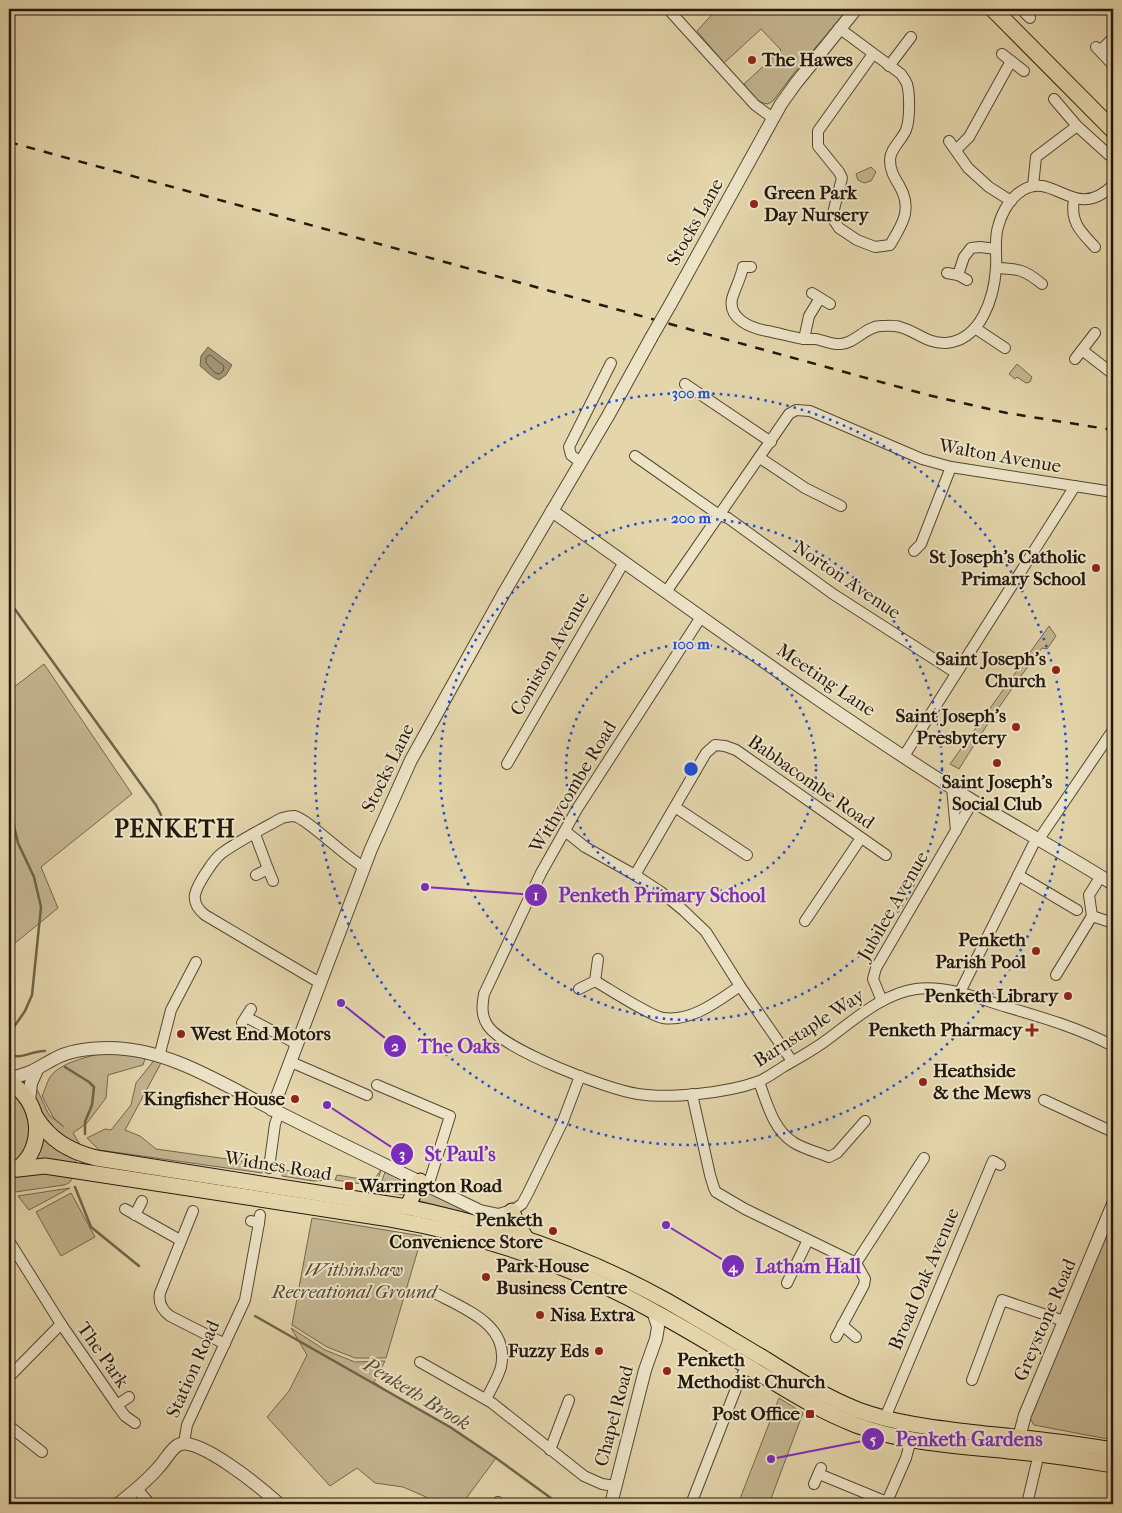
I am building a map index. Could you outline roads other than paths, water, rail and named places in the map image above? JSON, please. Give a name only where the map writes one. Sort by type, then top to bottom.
[{"type":"highway","points":[[993,9],[1113,130]]},
{"type":"main road","points":[[9,1082],[18,1088],[29,1101],[35,1116],[37,1132],[33,1150],[24,1164],[13,1171]]},
{"type":"main road","name":"Widnes Road","points":[[35,1116],[54,1139],[78,1153],[96,1158],[407,1207],[450,1216],[526,1238]]},
{"type":"main road","name":"Widnes Road","points":[[13,1171],[45,1166],[390,1219],[442,1229],[516,1250],[585,1277],[653,1311]]},
{"type":"main road","points":[[407,1207],[424,1184]]},
{"type":"main road","points":[[512,1212],[526,1238],[591,1264],[666,1301],[808,1386],[858,1410],[885,1418],[1017,1444],[1113,1450]]},
{"type":"main road","points":[[653,1311],[785,1390],[828,1413],[857,1425],[911,1439],[962,1446],[1017,1444]]},
{"type":"main road","points":[[1041,1447],[1113,1465]]},
{"type":"street","points":[[668,9],[755,105],[773,118]]},
{"type":"street","name":"Stocks Lane","points":[[276,1111],[290,1062],[364,867],[410,760],[608,416],[773,118],[796,83],[856,9]]},
{"type":"street","points":[[839,28],[901,74],[907,83],[909,117],[906,129],[890,155],[891,171],[906,196],[906,212],[902,225],[890,245],[875,247],[857,240],[839,228],[832,217],[842,178],[818,146],[818,131],[873,54]]},
{"type":"street","points":[[889,66],[911,37]]},
{"type":"street","points":[[1113,38],[1098,49],[1113,65]]},
{"type":"street","points":[[1002,54],[1024,71]]},
{"type":"street","points":[[1011,61],[969,138],[952,146],[968,168],[989,187],[1011,201]]},
{"type":"street","points":[[1054,100],[1077,126],[1109,155]]},
{"type":"street","points":[[1034,186],[1036,157],[1077,126]]},
{"type":"street","points":[[751,268],[743,267],[732,301],[738,320],[747,325],[804,339],[816,339],[828,343],[841,344],[856,339],[867,330],[878,326],[899,326],[921,338],[945,343],[960,340],[976,328],[990,300],[996,268],[997,228],[1004,210],[1011,201],[1023,190],[1034,186],[1054,189],[1074,199],[1082,200],[1097,197],[1113,185]]},
{"type":"street","points":[[1074,199],[1072,213],[1076,223],[1080,231],[1096,247]]},
{"type":"street","points":[[958,276],[964,257],[970,248],[980,246],[996,249]]},
{"type":"street","points":[[996,268],[1020,270],[1042,284]]},
{"type":"street","points":[[804,339],[816,295],[830,304]]},
{"type":"street","points":[[976,328],[1005,348]]},
{"type":"street","points":[[1095,333],[1078,355],[1113,374]]},
{"type":"street","points":[[580,462],[571,455],[569,447],[610,360]]},
{"type":"street","points":[[666,592],[771,442],[685,384]]},
{"type":"street","name":"Walton Avenue","points":[[771,442],[789,414],[800,409],[922,459],[951,467],[1113,492]]},
{"type":"street","name":"Norton Avenue","points":[[635,456],[719,514],[728,518],[833,594],[956,673]]},
{"type":"street","points":[[760,458],[805,488],[841,507]]},
{"type":"street","points":[[914,551],[921,544],[951,467]]},
{"type":"street","points":[[904,756],[1075,486]]},
{"type":"street","name":"Meeting Lane","points":[[552,511],[701,618],[904,756],[1036,842],[1113,884]]},
{"type":"street","name":"Coniston Avenue","points":[[507,764],[624,562]]},
{"type":"street","name":"Withycombe Road","points":[[580,1076],[502,1040],[488,1026],[481,1011],[484,994],[541,873],[577,809],[701,618]]},
{"type":"street","points":[[960,992],[1036,842],[1113,730]]},
{"type":"street","name":"Babbacombe Road","points":[[635,875],[706,753],[714,745],[736,750],[886,855]]},
{"type":"street","points":[[952,787],[956,831]]},
{"type":"street","name":"Jubilee Avenue","points":[[882,1001],[873,979],[876,968],[974,801]]},
{"type":"street","points":[[675,807],[747,855]]},
{"type":"street","points":[[320,983],[205,915],[197,906],[196,890],[216,858],[282,818],[294,816],[349,858],[364,867]]},
{"type":"street","points":[[565,831],[585,847],[661,892],[706,932],[740,986],[792,1061]]},
{"type":"street","points":[[255,834],[273,881]]},
{"type":"street","points":[[805,921],[861,838]]},
{"type":"street","points":[[256,875],[268,869]]},
{"type":"street","points":[[1018,875],[1077,910]]},
{"type":"street","points":[[1056,975],[1060,959],[1092,916],[1089,895],[1101,876]]},
{"type":"street","points":[[1092,916],[1113,923]]},
{"type":"street","points":[[595,981],[598,959]]},
{"type":"street","points":[[159,1057],[171,1010],[196,962]]},
{"type":"street","points":[[595,981],[662,1018],[687,1016],[704,1009],[740,986]]},
{"type":"street","points":[[579,989],[595,981]]},
{"type":"street","name":"Barnstaple Way","points":[[580,1076],[608,1087],[639,1094],[684,1096],[759,1082],[827,1040],[853,1019],[882,1001],[900,993],[923,989],[960,992],[1074,1027],[1113,1046]]},
{"type":"street","points":[[246,1016],[297,1044]]},
{"type":"street","points":[[9,1078],[37,1070],[54,1059],[71,1052],[111,1048],[159,1057],[192,1068],[480,1211],[499,1215],[512,1212],[522,1204],[563,1121],[580,1076]]},
{"type":"street","points":[[290,1062],[367,1095]]},
{"type":"street","points":[[29,1101],[31,1083],[37,1070]]},
{"type":"street","points":[[759,1082],[771,1115],[784,1135],[794,1143],[829,1157],[837,1153],[865,1121]]},
{"type":"street","points":[[377,1085],[450,1116],[424,1184]]},
{"type":"street","points":[[692,1094],[716,1192],[745,1209],[856,1263],[865,1279],[864,1285],[836,1336]]},
{"type":"street","points":[[1044,1100],[1113,1132]]},
{"type":"street","points":[[269,1168],[276,1111]]},
{"type":"street","points":[[856,1263],[924,1158]]},
{"type":"street","name":"Broad Oak Avenue","points":[[885,1418],[994,1161],[1000,1165]]},
{"type":"street","points":[[135,1215],[142,1200]]},
{"type":"street","name":"Greystone Road","points":[[1017,1444],[1025,1414],[1113,1204]]},
{"type":"street","points":[[125,1209],[180,1240]]},
{"type":"street","points":[[193,1211],[160,1293],[160,1302],[161,1306],[170,1316],[224,1344]]},
{"type":"street","name":"Station Road","points":[[118,1504],[138,1489],[174,1448],[184,1443],[187,1426],[245,1300],[257,1220]]},
{"type":"street","points":[[787,1283],[808,1240]]},
{"type":"street","name":"The Park","points":[[9,1241],[61,1324],[125,1416],[135,1423]]},
{"type":"street","points":[[437,1294],[485,1320],[496,1335],[502,1353],[501,1367],[486,1399]]},
{"type":"street","points":[[972,1380],[1002,1300],[1064,1321]]},
{"type":"street","points":[[666,1301],[671,1309],[672,1322]]},
{"type":"street","name":"Chapel Road","points":[[610,1504],[645,1370],[656,1339],[658,1327],[653,1311]]},
{"type":"street","name":"Chapel Road","points":[[656,1339],[663,1334],[672,1322]]},
{"type":"street","name":"The Park","points":[[9,1377],[61,1324]]},
{"type":"street","points":[[842,1325],[856,1337]]},
{"type":"street","points":[[420,1362],[486,1399],[584,1476],[602,1484],[615,1486]]},
{"type":"street","points":[[691,1504],[739,1381],[747,1366]]},
{"type":"street","name":"The Park","points":[[118,1405],[129,1397]]},
{"type":"street","points":[[550,1450],[569,1400]]},
{"type":"street","points":[[9,1426],[42,1452]]},
{"type":"street","points":[[814,1484],[820,1471],[887,1503],[906,1458],[911,1439]]},
{"type":"street","points":[[184,1443],[195,1446],[235,1468],[279,1504]]},
{"type":"street","points":[[1027,1504],[1041,1447]]},
{"type":"street","points":[[138,1489],[150,1504]]},
{"type":"water","points":[[208,347],[232,365],[226,375],[219,380],[211,376],[200,366],[201,356]]},
{"type":"waterway","points":[[9,601],[156,805],[161,815]]},
{"type":"waterway","name":"Penketh Brook","points":[[9,804],[18,843],[34,877],[41,907],[32,995],[25,1011],[9,1034]]},
{"type":"waterway","name":"Penketh Brook","points":[[9,1054],[22,1056],[45,1051]]},
{"type":"waterway","name":"Penketh Brook","points":[[65,1067],[94,1087],[92,1105],[85,1122],[85,1134]]},
{"type":"waterway","name":"Penketh Brook","points":[[75,1187],[91,1227],[139,1266]]},
{"type":"waterway","name":"Penketh Brook","points":[[255,1316],[450,1427],[559,1504]]},
{"type":"railway","points":[[9,142],[928,395],[1007,413],[1113,430]]},
{"type":"place","name":"The Hawes","points":[[752,60]]},
{"type":"place","name":"Green Park Day Nursery","points":[[754,204]]},
{"type":"place","name":"St Joseph's Catholic Primary School","points":[[1096,568]]},
{"type":"place","name":"Saint Joseph's Church","points":[[1056,670]]},
{"type":"place","name":"Saint Joseph's Presbytery","points":[[1016,727]]},
{"type":"place","name":"Saint Joseph's Social Club","points":[[997,763]]},
{"type":"place","name":"Penketh Primary School","points":[[425,887]]},
{"type":"place","name":"Penketh Parish Pool","points":[[1036,951]]},
{"type":"place","name":"Penketh Library","points":[[1068,996]]},
{"type":"place","name":"The Oaks","points":[[341,1003]]},
{"type":"place","name":"Penketh Pharmacy","points":[[1032,1030]]},
{"type":"place","name":"West End Motors","points":[[181,1034]]},
{"type":"place","name":"Heathside & the Mews","points":[[923,1082]]},
{"type":"place","name":"Kingfisher House","points":[[295,1099]]},
{"type":"place","name":"St Paul's","points":[[327,1105]]},
{"type":"place","name":"Warrington Road","points":[[349,1186]]},
{"type":"place","name":"Latham Hall","points":[[666,1225]]},
{"type":"place","name":"Penketh Convenience Store","points":[[553,1231]]},
{"type":"place","name":"Park House Business Centre","points":[[486,1277]]},
{"type":"place","name":"Nisa Extra","points":[[540,1315]]},
{"type":"place","name":"Fuzzy Eds","points":[[599,1351]]},
{"type":"place","name":"Penketh Methodist Church","points":[[667,1371]]},
{"type":"place","name":"Post Office","points":[[810,1414]]},
{"type":"place","name":"Penketh Gardens","points":[[771,1459]]},
{"type":"district","name":"PENKETH","points":[[175,829]]},
{"type":"park label","name":"Withinshaw Recreational Ground","points":[[354,1281]]}]
